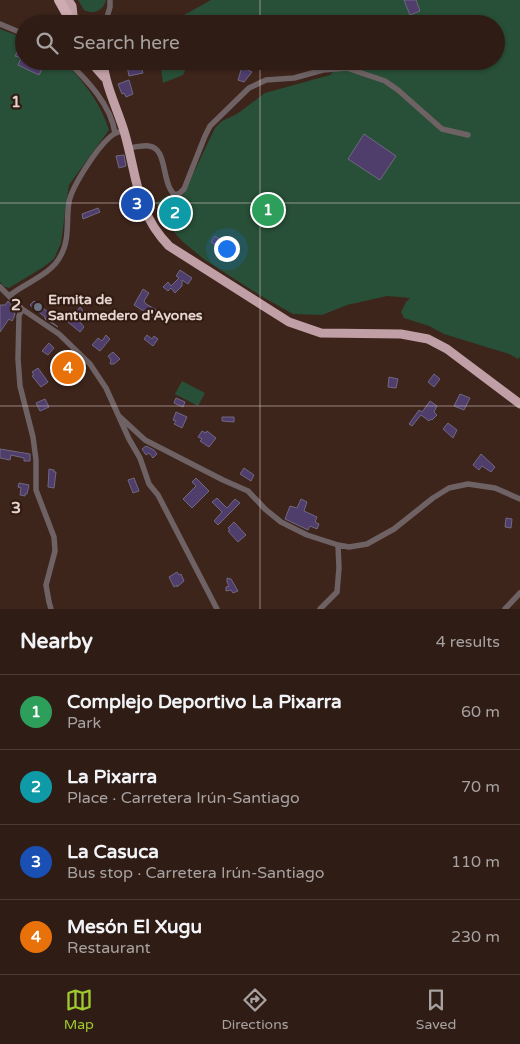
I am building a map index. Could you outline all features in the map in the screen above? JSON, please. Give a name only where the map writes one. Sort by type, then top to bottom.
[{"type":"highway","points":[[58,0],[67,15]]},
{"type":"highway","points":[[70,3],[86,15]]},
{"type":"highway","points":[[98,70],[107,81]]},
{"type":"highway","points":[[105,70],[120,132],[129,148],[140,196],[146,213],[155,231],[169,246],[289,322],[307,330],[335,334],[401,334],[428,339],[447,349],[520,404]]},
{"type":"street","points":[[107,15],[110,0]]},
{"type":"street","points":[[0,24],[15,30]]},
{"type":"street","points":[[10,296],[12,292],[52,268],[62,255],[65,246],[69,203],[74,187],[107,140],[120,132],[94,90],[75,70]]},
{"type":"street","points":[[129,148],[148,146],[154,148],[161,159],[170,191],[176,195],[184,189],[204,136],[210,126],[249,88],[266,80],[294,78],[326,70]]},
{"type":"street","points":[[353,70],[385,81],[442,129],[468,135]]},
{"type":"street","points":[[0,287],[22,309],[59,334],[90,364],[106,388],[140,458],[149,484],[158,495],[217,609]]},
{"type":"street","points":[[22,309],[19,316],[18,359],[20,386],[33,437],[36,460],[36,490],[54,537],[55,551],[46,585],[51,609]]},
{"type":"street","points":[[119,416],[145,440],[248,491],[281,522],[307,535],[338,545],[349,547],[367,544],[394,529],[433,498],[449,488],[468,484],[495,488],[520,500]]},
{"type":"street","points":[[320,609],[337,592],[340,568],[338,545]]},
{"type":"street","points":[[505,609],[520,593]]},
{"type":"green space","points":[[78,0],[106,0],[103,7],[98,11],[91,12],[84,10]]},
{"type":"green space","points":[[211,0],[520,0],[520,357],[518,359],[509,354],[444,334],[429,326],[404,318],[401,312],[410,298],[387,296],[347,305],[322,315],[293,314],[205,260],[183,242],[163,220],[156,203],[168,195],[179,199],[182,197],[215,128],[222,121],[237,114],[265,93],[330,75],[335,70],[505,70],[505,15],[184,15]]},
{"type":"green space","points":[[0,29],[15,35],[15,70],[72,70],[96,101],[109,130],[69,185],[61,243],[54,259],[9,288],[3,286],[0,282]]},
{"type":"green space","points":[[161,70],[185,70],[183,75],[163,83]]},
{"type":"green space","points":[[182,381],[205,393],[198,406],[175,394]]},
{"type":"building","points":[[404,0],[416,0],[420,11],[410,15]]},
{"type":"building","points":[[28,70],[42,70],[39,75]]},
{"type":"building","points":[[128,70],[142,70],[143,73],[129,76]]},
{"type":"building","points":[[241,70],[252,72],[244,82],[238,80]]},
{"type":"building","points":[[129,80],[133,94],[126,97],[124,93],[122,94],[118,84]]},
{"type":"building","points":[[364,134],[396,156],[380,180],[348,159]]},
{"type":"building","points":[[124,155],[126,166],[119,168],[116,156]]},
{"type":"building","points":[[98,208],[100,212],[83,219],[82,214]]},
{"type":"building","points":[[215,236],[236,250],[232,256],[211,242]]},
{"type":"building","points":[[180,270],[192,278],[188,284],[182,280],[182,286],[175,293],[171,288],[168,291],[163,287],[168,282],[171,286],[179,278],[176,276]]},
{"type":"building","points":[[143,289],[149,293],[144,301],[146,304],[162,313],[158,320],[134,305]]},
{"type":"building","points":[[8,301],[12,306],[10,309],[15,313],[14,317],[12,321],[9,319],[0,332],[0,305],[5,305]]},
{"type":"building","points":[[34,301],[52,315],[48,319],[58,327],[45,319],[30,305]]},
{"type":"building","points":[[80,307],[84,318],[80,322],[84,327],[80,332],[68,322]]},
{"type":"building","points":[[106,335],[110,339],[100,351],[92,345],[98,338],[102,341]]},
{"type":"building","points":[[147,335],[152,339],[154,336],[158,339],[153,346],[144,339]]},
{"type":"building","points":[[49,343],[54,348],[48,355],[42,351]]},
{"type":"building","points":[[113,352],[120,359],[114,364],[110,364],[111,360],[108,356]]},
{"type":"building","points":[[67,357],[75,366],[68,378],[64,374],[66,371],[59,365]]},
{"type":"building","points":[[38,368],[48,382],[41,387],[32,376],[34,375],[32,372]]},
{"type":"building","points":[[434,374],[440,379],[434,387],[428,382]]},
{"type":"building","points":[[389,377],[398,379],[396,388],[388,387]]},
{"type":"building","points":[[460,394],[470,398],[464,410],[454,406]]},
{"type":"building","points":[[176,398],[185,402],[183,407],[174,403]]},
{"type":"building","points":[[45,399],[49,407],[40,411],[36,403]]},
{"type":"building","points":[[430,401],[437,406],[434,412],[437,415],[429,421],[421,415],[412,426],[409,424],[419,410],[422,412]]},
{"type":"building","points":[[176,412],[187,417],[182,428],[174,424],[176,421],[173,420]]},
{"type":"building","points":[[222,417],[234,417],[234,422],[222,421]]},
{"type":"building","points":[[448,423],[457,430],[453,438],[443,429]]},
{"type":"building","points":[[202,431],[206,433],[207,431],[216,438],[209,447],[200,441],[202,439],[198,437]]},
{"type":"building","points":[[146,446],[157,454],[153,458],[149,453],[146,455],[142,449]]},
{"type":"building","points":[[0,449],[30,454],[30,461],[24,461],[24,458],[11,455],[10,460],[0,458]]},
{"type":"building","points":[[481,454],[495,467],[491,472],[482,466],[479,470],[473,465]]},
{"type":"building","points":[[244,468],[254,475],[251,481],[240,474]]},
{"type":"building","points":[[49,469],[56,472],[54,488],[48,487]]},
{"type":"building","points":[[134,478],[139,491],[133,493],[128,480]]},
{"type":"building","points":[[196,478],[209,491],[192,508],[183,499],[196,486],[192,482]]},
{"type":"building","points":[[19,483],[29,485],[25,496],[20,495],[21,488],[18,487]]},
{"type":"building","points":[[217,498],[227,508],[235,499],[240,503],[218,525],[214,521],[222,512],[212,502]]},
{"type":"building","points":[[301,499],[307,502],[304,511],[317,517],[315,522],[319,524],[317,529],[310,526],[308,530],[285,519],[290,506],[297,508]]},
{"type":"building","points":[[506,518],[512,519],[511,528],[505,527]]},
{"type":"building","points":[[234,522],[246,535],[238,542],[228,531],[230,530],[228,528]]},
{"type":"building","points":[[177,572],[179,575],[181,574],[184,581],[177,587],[177,585],[174,587],[169,577]]},
{"type":"building","points":[[227,578],[231,579],[238,591],[233,593],[231,590],[226,591],[226,587],[229,586]]},
{"type":"place","name":"La Casuca","points":[[137,204]]},
{"type":"place","name":"Complejo Deportivo La Pixarra","points":[[268,210]]},
{"type":"place","name":"La Pixarra","points":[[175,213]]},
{"type":"place","name":"Ermita de Santumedero d'Ayones","points":[[38,307]]},
{"type":"place","name":"Mesón El Xugu","points":[[68,368]]}]
